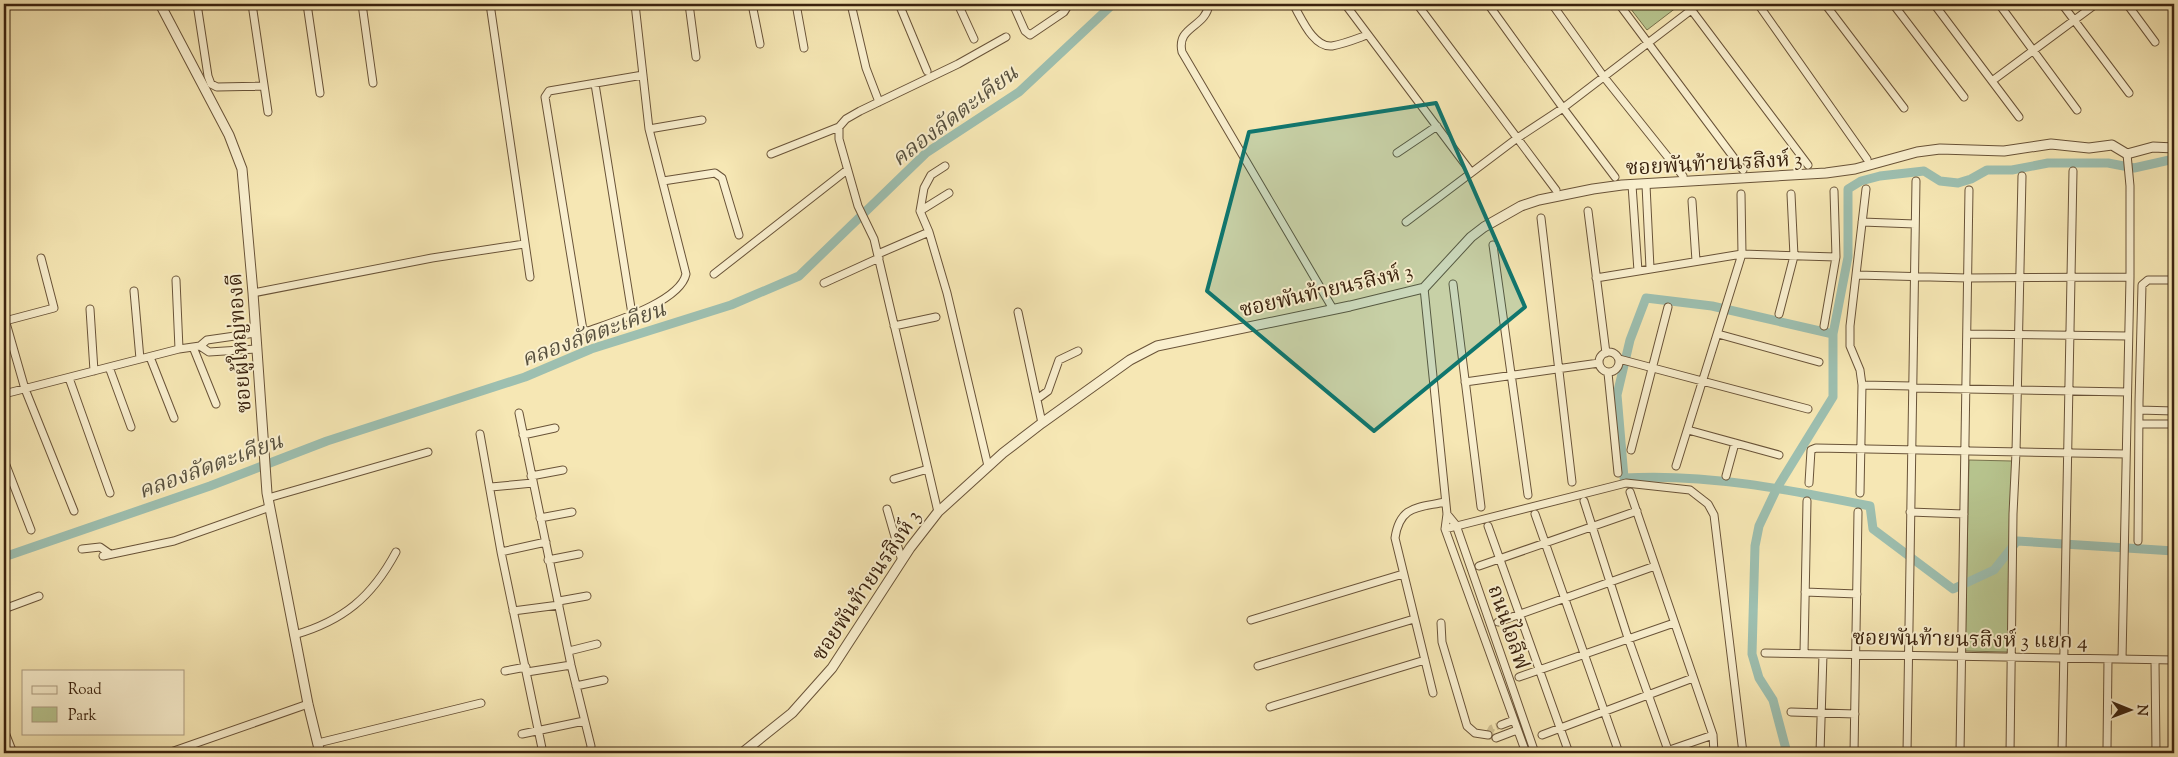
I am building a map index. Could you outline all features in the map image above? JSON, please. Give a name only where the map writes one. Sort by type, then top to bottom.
[{"type":"street","name":"ซอยผู้ใหญ่ทองดี","points":[[160,4],[229,135],[242,169],[268,499],[288,590],[294,635],[308,704],[320,753]]},
{"type":"street","points":[[197,4],[208,76],[212,84],[217,87],[264,86]]},
{"type":"street","points":[[252,4],[268,112]]},
{"type":"street","points":[[307,4],[320,93]]},
{"type":"street","points":[[362,4],[373,83]]},
{"type":"street","points":[[490,4],[530,277]]},
{"type":"street","points":[[635,4],[643,74],[649,129],[685,267],[684,280],[680,287],[660,301],[588,331],[583,330],[545,97],[550,91],[643,74]]},
{"type":"street","points":[[689,4],[696,57]]},
{"type":"street","points":[[752,4],[760,44]]},
{"type":"street","points":[[796,4],[804,48]]},
{"type":"street","points":[[851,4],[866,68],[879,102]]},
{"type":"street","points":[[898,4],[927,71]]},
{"type":"street","points":[[958,4],[974,39]]},
{"type":"street","points":[[1013,4],[1025,31],[1030,35],[1064,12],[1069,4]]},
{"type":"street","points":[[1209,4],[1203,20],[1184,34],[1180,44],[1182,52],[1333,309]]},
{"type":"street","points":[[1293,4],[1313,37],[1326,46],[1333,46],[1367,35]]},
{"type":"street","points":[[1345,4],[1471,172]]},
{"type":"street","points":[[1417,4],[1516,139],[1556,190]]},
{"type":"street","points":[[1488,4],[1563,108],[1616,177]]},
{"type":"street","points":[[1552,4],[1604,77],[1683,176]]},
{"type":"street","points":[[1619,4],[1743,170]]},
{"type":"street","points":[[1406,222],[1471,172],[1563,108],[1648,44],[1689,7],[1699,4]]},
{"type":"street","points":[[1758,4],[1867,159]]},
{"type":"street","points":[[1824,4],[1904,108]]},
{"type":"street","points":[[1893,4],[1964,97]]},
{"type":"street","points":[[1934,4],[2019,117]]},
{"type":"street","points":[[1999,4],[2077,110]]},
{"type":"street","points":[[2062,4],[2129,93]]},
{"type":"street","points":[[1992,81],[2096,4]]},
{"type":"street","points":[[2127,4],[2155,42]]},
{"type":"street","points":[[1689,7],[1808,165]]},
{"type":"street","points":[[771,154],[839,127],[846,119],[958,64],[1006,37]]},
{"type":"street","points":[[595,84],[632,314]]},
{"type":"street","points":[[649,129],[702,120]]},
{"type":"street","points":[[1397,152],[1437,126]]},
{"type":"street","points":[[839,127],[839,139],[847,170],[858,206],[871,232],[878,256],[938,512]]},
{"type":"street","name":"ซอยพันท้ายนรสิงห์ 3","points":[[742,753],[792,713],[832,668],[902,561],[938,512],[988,466],[1042,423],[1130,360],[1157,346],[1424,288],[1471,237],[1497,218],[1520,206],[1576,192],[1632,185],[1826,173],[1855,169],[1917,152],[1949,149],[2004,151],[2051,144],[2089,148],[2112,145],[2127,154]]},
{"type":"street","points":[[2122,659],[2130,277],[2130,186],[2127,154],[2153,147],[2174,148]]},
{"type":"street","points":[[946,166],[926,181],[920,210],[947,293],[988,466]]},
{"type":"street","points":[[714,274],[847,170]]},
{"type":"street","points":[[2062,753],[2073,171]]},
{"type":"street","points":[[663,181],[715,173],[722,178],[739,235]]},
{"type":"street","points":[[2010,753],[2013,514],[2018,390],[2022,176]]},
{"type":"street","points":[[1907,753],[1916,181]]},
{"type":"street","points":[[1646,184],[1650,268]]},
{"type":"street","points":[[1632,185],[1638,271]]},
{"type":"street","points":[[1860,493],[1862,384],[1860,370],[1850,346],[1853,297],[1866,189]]},
{"type":"street","points":[[1960,753],[1969,190]]},
{"type":"street","points":[[1824,326],[1836,257],[1834,191]]},
{"type":"street","points":[[920,210],[949,194]]},
{"type":"street","points":[[1676,466],[1742,254],[1741,194]]},
{"type":"street","points":[[1779,314],[1794,256],[1791,194]]},
{"type":"street","points":[[1692,201],[1696,261]]},
{"type":"street","points":[[1588,211],[1606,353]]},
{"type":"street","points":[[1541,218],[1572,482]]},
{"type":"street","points":[[1862,222],[1915,224]]},
{"type":"street","points":[[824,283],[928,232]]},
{"type":"street","points":[[253,293],[432,258],[524,244]]},
{"type":"street","points":[[1493,245],[1528,495]]},
{"type":"street","points":[[1596,278],[1742,254],[1836,257]]},
{"type":"street","points":[[41,258],[54,308],[4,319],[25,389],[74,512]]},
{"type":"street","points":[[1857,275],[1967,278],[2130,277]]},
{"type":"street","points":[[176,280],[179,349]]},
{"type":"street","points":[[2138,541],[2141,288],[2144,282],[2148,280],[2174,280]]},
{"type":"street","points":[[1453,284],[1481,507]]},
{"type":"street","name":"ถนนไอลีฟ","points":[[1424,288],[1446,502],[1445,528],[1526,753]]},
{"type":"street","points":[[134,291],[140,359]]},
{"type":"street","points":[[1631,450],[1668,307]]},
{"type":"street","points":[[90,309],[94,371]]},
{"type":"street","points":[[1018,312],[1042,423]]},
{"type":"street","points":[[894,326],[936,317]]},
{"type":"street","points":[[4,394],[179,349],[197,347],[207,340],[256,333]]},
{"type":"street","points":[[1718,334],[1819,362]]},
{"type":"street","points":[[1967,334],[2128,336]]},
{"type":"street","points":[[197,347],[209,352],[257,349]]},
{"type":"street","points":[[197,347],[216,404]]},
{"type":"street","points":[[1037,399],[1048,391],[1059,360],[1078,351]]},
{"type":"street","points":[[1608,373],[1602,370],[1599,364],[1601,357],[1606,353],[1612,353],[1619,359],[1808,409]]},
{"type":"street","points":[[150,357],[174,418]]},
{"type":"street","points":[[1608,373],[1617,369],[1619,359]]},
{"type":"street","points":[[1465,382],[1599,364]]},
{"type":"street","points":[[109,367],[131,427]]},
{"type":"street","points":[[1608,373],[1618,473]]},
{"type":"street","points":[[69,378],[110,493]]},
{"type":"street","points":[[1862,384],[1966,389],[2127,392]]},
{"type":"street","points":[[2139,410],[2174,411]]},
{"type":"street","points":[[519,413],[546,542],[548,560],[590,750],[596,753]]},
{"type":"street","points":[[2139,424],[2174,424]]},
{"type":"street","points":[[523,435],[555,428]]},
{"type":"street","points":[[1688,430],[1779,455]]},
{"type":"street","points":[[2126,432],[2139,433]]},
{"type":"street","points":[[480,434],[513,611],[543,753]]},
{"type":"street","points":[[1726,476],[1735,443]]},
{"type":"street","points":[[1809,483],[1811,450],[1816,448],[2126,454]]},
{"type":"street","points":[[82,549],[100,547],[107,555],[174,540],[268,499],[428,452]]},
{"type":"street","points":[[4,460],[31,530]]},
{"type":"street","points":[[894,479],[928,469]]},
{"type":"street","points":[[491,487],[532,479],[563,470]]},
{"type":"street","points":[[1445,528],[1626,483],[1690,490],[1708,504],[1714,515],[1743,753]]},
{"type":"street","points":[[1630,492],[1713,735],[1714,753]]},
{"type":"street","points":[[1584,501],[1666,752],[1713,735]]},
{"type":"street","points":[[1804,654],[1808,501]]},
{"type":"street","points":[[1433,693],[1394,538],[1396,526],[1409,510],[1446,502]]},
{"type":"street","points":[[887,509],[902,561]]},
{"type":"street","points":[[1479,566],[1637,510]]},
{"type":"street","points":[[540,518],[572,512]]},
{"type":"street","points":[[1854,753],[1858,512]]},
{"type":"street","points":[[1910,512],[1964,514]]},
{"type":"street","name":"ถนนไอลีฟ","points":[[1447,514],[1456,525],[1534,753]]},
{"type":"street","points":[[1535,514],[1619,753]]},
{"type":"street","points":[[1488,526],[1569,753]]},
{"type":"street","points":[[502,552],[546,542]]},
{"type":"street","points":[[294,635],[317,628],[360,602],[381,577],[396,552]]},
{"type":"street","points":[[548,560],[579,554]]},
{"type":"street","points":[[1498,622],[1655,566]]},
{"type":"street","points":[[1251,620],[1402,574]]},
{"type":"street","points":[[1805,592],[1857,594]]},
{"type":"street","points":[[4,609],[39,596]]},
{"type":"street","points":[[513,611],[587,596]]},
{"type":"street","points":[[1258,666],[1414,619]]},
{"type":"street","points":[[1441,623],[1442,642],[1467,726],[1474,733],[1488,735]]},
{"type":"street","points":[[1519,677],[1674,623]]},
{"type":"street","points":[[569,651],[597,644]]},
{"type":"street","name":"ซอยพันท้ายนรสิงห์ 3 แยก 4","points":[[1764,653],[2174,660]]},
{"type":"street","points":[[1820,753],[1823,654]]},
{"type":"street","points":[[2108,659],[2108,748]]},
{"type":"street","points":[[1270,707],[1425,660]]},
{"type":"street","points":[[2155,660],[2156,753]]},
{"type":"street","points":[[505,671],[571,665]]},
{"type":"street","points":[[1542,735],[1693,678]]},
{"type":"street","points":[[576,686],[604,680]]},
{"type":"street","points":[[318,743],[481,703]]},
{"type":"street","points":[[173,752],[308,704]]},
{"type":"street","points":[[1791,712],[1855,714]]},
{"type":"street","points":[[1501,725],[1514,720]]},
{"type":"street","points":[[522,734],[584,721]]},
{"type":"street","points":[[4,730],[13,753]]},
{"type":"street","points":[[1496,738],[1517,730]]},
{"type":"highlighted area","points":[[1436,103],[1525,307],[1374,431],[1207,291],[1249,132]]},
{"type":"green space","points":[[1627,4],[1681,4],[1647,30]]},
{"type":"green space","points":[[1969,460],[2012,461],[2008,652],[1965,651]]},
{"type":"waterway","name":"คลองลัดตะเคียน","points":[[4,557],[210,486],[327,441],[525,377],[591,349],[731,305],[799,276],[926,153],[1019,92],[1113,4]]},
{"type":"waterway","points":[[1787,753],[1773,700],[1759,678],[1752,654],[1755,546],[1759,526],[1777,488],[1833,397],[1833,334],[1848,257],[1848,189],[1861,181],[1880,176],[1924,171],[1940,181],[1958,183],[1971,179],[1987,170],[2012,170],[2048,163],[2108,163],[2134,168],[2174,159]]},
{"type":"waterway","points":[[1833,334],[1712,306],[1646,298],[1630,340],[1617,395],[1624,478],[1655,477],[1717,480],[1810,494],[1870,506],[1873,529],[1953,589],[1994,570],[2017,541],[2174,551]]},
{"type":"tunnel","points":[[1496,738],[1488,735],[1492,728],[1501,725]]}]
